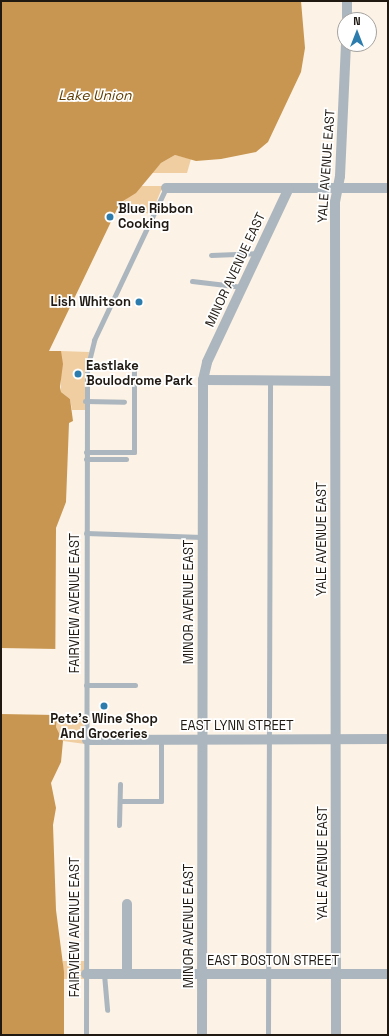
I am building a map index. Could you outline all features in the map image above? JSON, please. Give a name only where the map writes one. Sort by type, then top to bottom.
[{"type":"street","points":[[347,1],[347,12]]},
{"type":"street","name":"YALE AVENUE EAST","points":[[336,1035],[335,202],[338,188],[346,88],[346,52]]},
{"type":"street","points":[[166,188],[388,188]]},
{"type":"street","name":"MINOR AVENUE EAST","points":[[202,1035],[201,739],[203,380],[207,362],[289,188]]},
{"type":"street","points":[[203,380],[335,381]]},
{"type":"street","name":"EAST LYNN STREET","points":[[87,740],[388,739]]},
{"type":"street","points":[[127,904],[127,974]]},
{"type":"street","name":"EAST BOSTON STREET","points":[[86,974],[388,974]]},
{"type":"lane","name":"FAIRVIEW AVENUE EAST","points":[[86,1035],[87,740],[85,401],[87,369],[94,340],[166,188]]},
{"type":"lane","points":[[210,254],[258,253]]},
{"type":"lane","points":[[192,281],[243,287]]},
{"type":"lane","points":[[86,452],[134,452],[134,368]]},
{"type":"lane","points":[[268,1035],[270,381]]},
{"type":"lane","points":[[85,401],[124,402]]},
{"type":"lane","points":[[86,459],[126,460]]},
{"type":"lane","points":[[86,534],[202,537]]},
{"type":"lane","points":[[86,685],[135,685]]},
{"type":"lane","points":[[120,801],[161,801],[161,739]]},
{"type":"lane","points":[[119,825],[120,784]]},
{"type":"lane","points":[[104,974],[107,1010]]},
{"type":"shaded area","points":[[175,155],[191,159],[187,173],[152,173],[161,163]]},
{"type":"shaded area","points":[[141,186],[163,186],[151,214],[117,207]]},
{"type":"shaded area","points":[[61,351],[89,352],[85,410],[72,410],[70,399],[61,392]]},
{"type":"shaded area","points":[[57,719],[84,719],[85,744],[63,741],[56,727]]},
{"type":"shaded area","points":[[63,961],[86,961],[86,979],[63,979]]},
{"type":"water","name":"Lake Union","points":[[1,1],[301,1],[305,48],[301,72],[268,142],[256,152],[221,159],[196,161],[175,155],[161,163],[136,193],[120,203],[49,351],[61,351],[63,364],[60,387],[61,392],[70,399],[73,421],[69,423],[66,502],[56,528],[55,711],[57,719],[56,727],[63,741],[61,762],[51,783],[56,808],[53,825],[56,910],[64,972],[64,1035],[1,1035]]},
{"type":"pier","points":[[1,648],[57,649],[56,715],[1,714]]},
{"type":"place","name":"Blue Ribbon Cooking","points":[[110,217]]},
{"type":"place","name":"Lish Whitson","points":[[139,302]]},
{"type":"place","name":"Eastlake Boulodrome Park","points":[[78,374]]},
{"type":"place","name":"Pete's Wine Shop And Groceries","points":[[104,706]]}]
